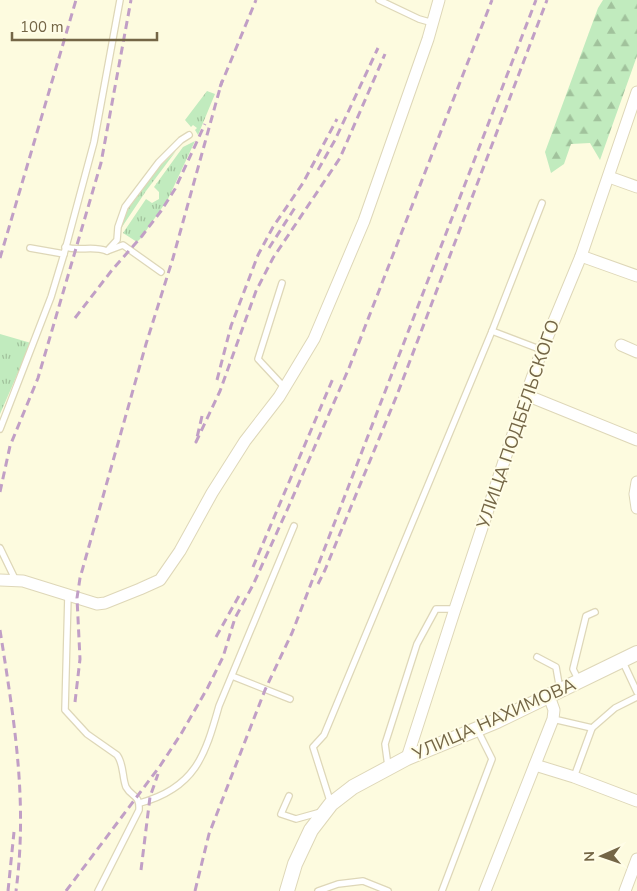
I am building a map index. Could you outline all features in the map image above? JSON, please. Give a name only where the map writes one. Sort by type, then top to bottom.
[{"type":"street","points":[[0,580],[23,581],[97,604],[106,603],[160,580],[180,551],[212,493],[245,441],[284,388],[314,339],[364,221],[433,23],[439,0]]},
{"type":"street","name":"УЛИЦА ПОДБЕЛЬСКОГО","points":[[407,758],[526,395],[542,350],[581,256],[637,94]]},
{"type":"street","points":[[609,177],[637,187]]},
{"type":"street","points":[[581,256],[637,276]]},
{"type":"street","points":[[621,345],[637,352]]},
{"type":"street","points":[[526,395],[637,440]]},
{"type":"street","points":[[637,482],[635,494],[637,508]]},
{"type":"street","name":"УЛИЦА НАХИМОВА","points":[[286,891],[295,864],[311,830],[328,808],[353,787],[407,758],[477,729],[637,653]]},
{"type":"street","points":[[485,891],[553,719],[555,693]]},
{"type":"street","points":[[535,765],[574,777],[637,801]]},
{"type":"street","points":[[625,891],[637,859]]},
{"type":"lane","points":[[0,429],[51,296],[64,254],[94,142],[120,0]]},
{"type":"lane","points":[[379,0],[419,19],[433,23]]},
{"type":"lane","points":[[107,252],[117,240],[118,227],[125,207],[140,185],[159,162],[181,140],[189,135]]},
{"type":"lane","points":[[288,796],[281,814],[296,819],[328,808],[313,747],[324,735],[492,330],[542,203]]},
{"type":"lane","points":[[65,247],[74,250],[96,248],[107,252],[123,245],[161,272]]},
{"type":"lane","points":[[30,248],[64,254]]},
{"type":"lane","points":[[282,283],[258,359],[284,388]]},
{"type":"lane","points":[[492,330],[542,350]]},
{"type":"lane","points":[[140,803],[180,785],[197,767],[211,734],[219,706],[294,526]]},
{"type":"lane","points":[[0,548],[16,581]]},
{"type":"lane","points":[[68,595],[65,710],[87,734],[117,755],[127,788],[137,796],[140,803],[139,810],[98,891]]},
{"type":"lane","points":[[388,768],[385,744],[417,644],[436,609],[455,609]]},
{"type":"lane","points":[[579,681],[573,669],[586,616],[595,612]]},
{"type":"lane","points":[[537,657],[556,667],[555,693]]},
{"type":"lane","points":[[622,660],[637,692]]},
{"type":"lane","points":[[232,676],[290,700]]},
{"type":"lane","points":[[574,777],[592,728],[615,708],[637,697]]},
{"type":"lane","points":[[553,719],[592,728]]},
{"type":"lane","points":[[442,891],[492,758],[477,729]]},
{"type":"lane","points":[[318,891],[338,884],[363,881],[388,891]]},
{"type":"green space","points":[[603,0],[637,0],[637,56],[600,160],[590,143],[571,144],[564,164],[551,173],[545,152],[598,8]]},
{"type":"green space","points":[[207,91],[215,94],[198,135],[195,130],[197,128],[193,125],[191,127],[185,120]]},
{"type":"green space","points":[[195,141],[168,199],[141,238],[137,242],[123,233],[146,199],[152,203],[159,199],[159,192],[154,187],[183,147]]},
{"type":"green space","points":[[176,151],[120,230],[126,209],[153,173]]},
{"type":"green space","points":[[0,334],[31,343],[0,414]]},
{"type":"railway","points":[[0,258],[76,0]]},
{"type":"railway","points":[[0,492],[10,446],[38,378],[101,163],[131,0]]},
{"type":"railway","points":[[220,87],[256,0]]},
{"type":"railway","points":[[66,891],[160,766],[181,734],[223,657],[235,618],[253,585],[349,368],[492,0]]},
{"type":"railway","points":[[195,891],[209,834],[265,690],[292,633],[536,0]]},
{"type":"railway","points":[[318,584],[397,395],[547,0]]},
{"type":"railway","points":[[318,170],[335,140],[378,48]]},
{"type":"railway","points":[[202,416],[196,442],[220,391],[256,291],[273,258],[340,158],[385,54]]},
{"type":"railway","points":[[75,702],[80,659],[77,598],[80,578],[146,344],[173,258],[222,81]]},
{"type":"railway","points":[[217,380],[231,326],[258,255],[273,227],[303,183],[337,119]]},
{"type":"railway","points":[[75,318],[161,211],[175,189],[205,124]]},
{"type":"railway","points":[[269,248],[296,206]]},
{"type":"railway","points":[[253,567],[334,376]]},
{"type":"railway","points":[[216,637],[240,594]]},
{"type":"railway","points":[[0,630],[18,760],[20,792],[21,824],[16,891]]},
{"type":"railway","points":[[141,870],[150,797],[158,774]]},
{"type":"railway","points":[[8,891],[14,832]]}]
